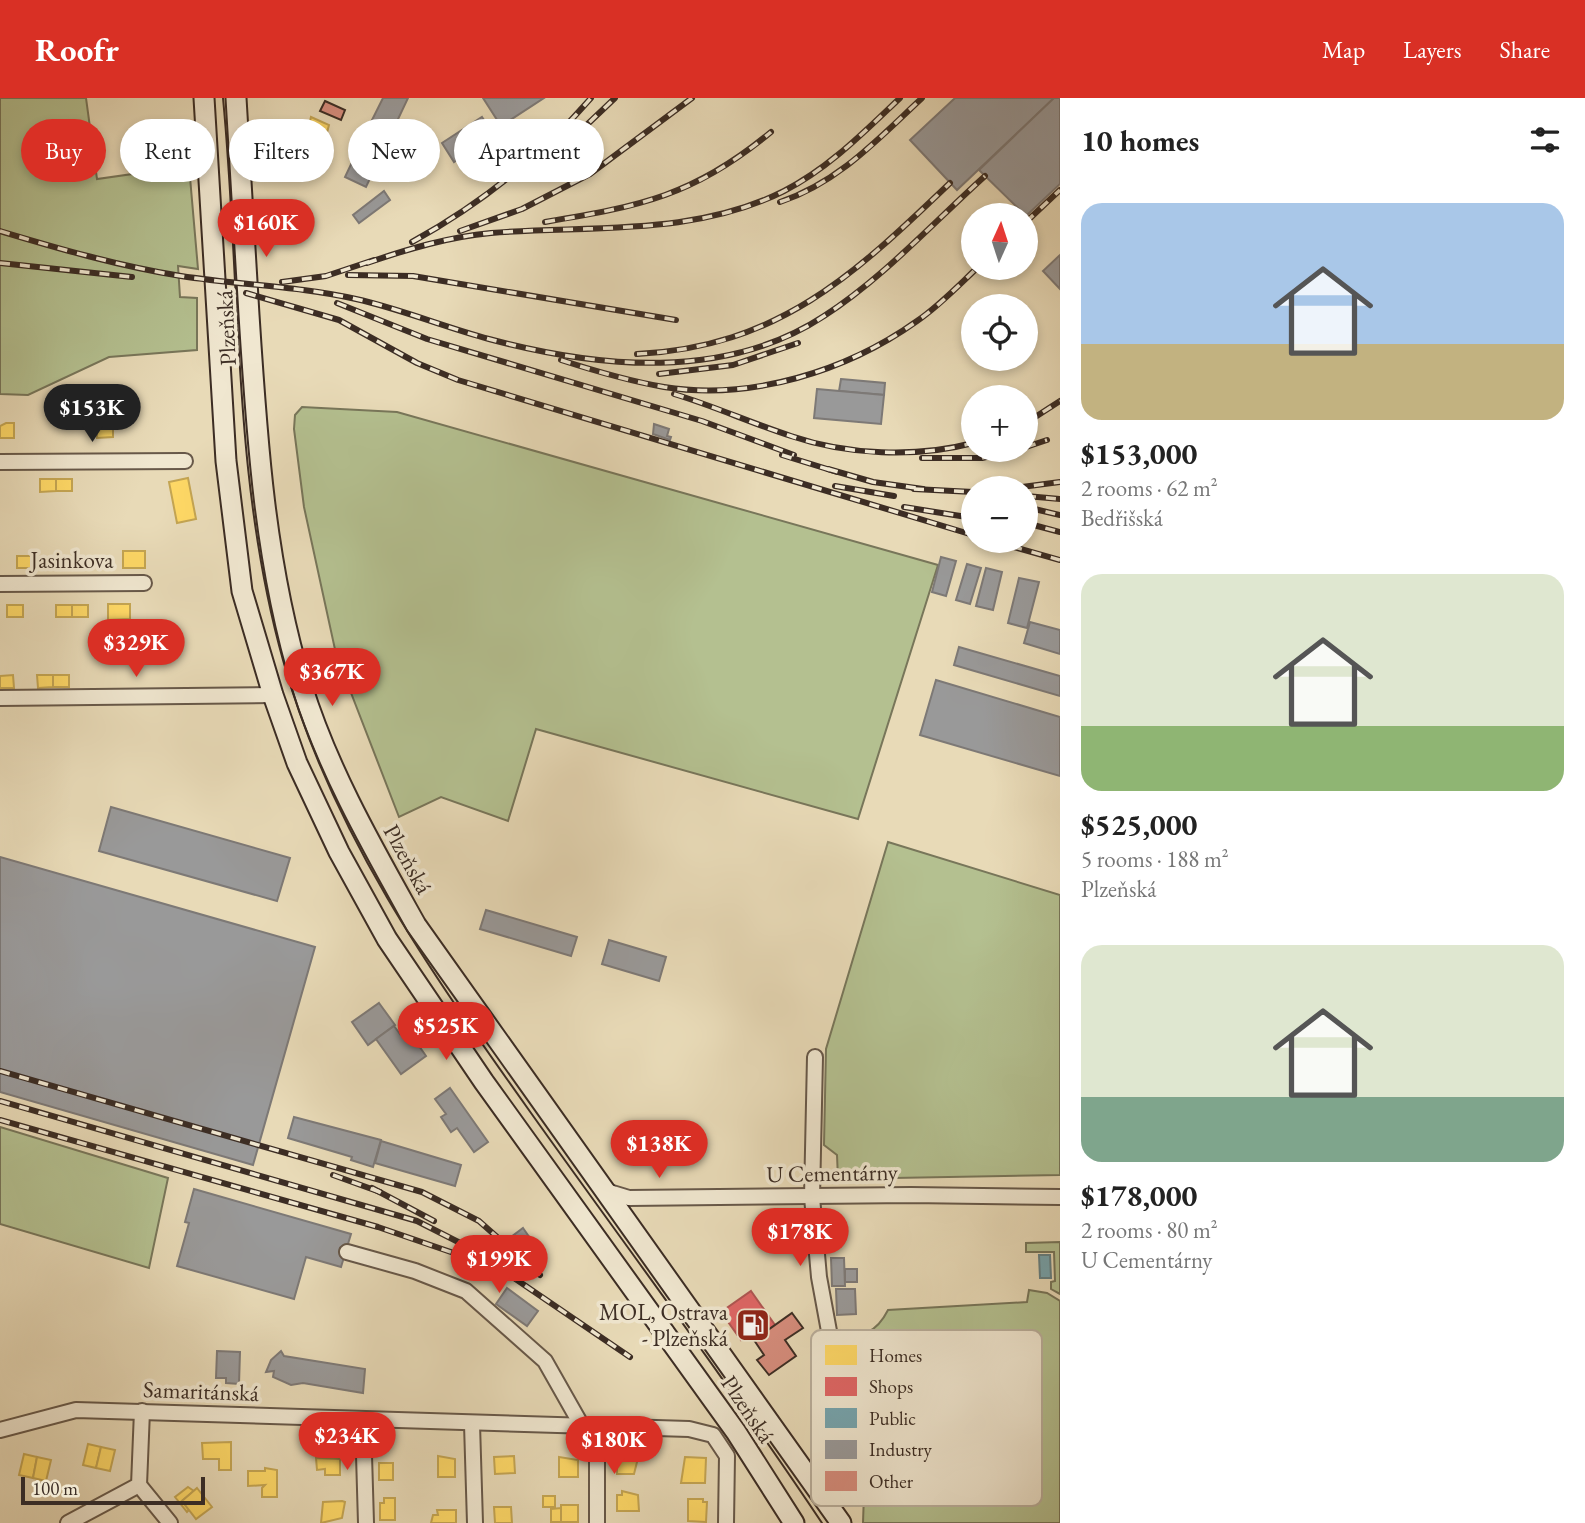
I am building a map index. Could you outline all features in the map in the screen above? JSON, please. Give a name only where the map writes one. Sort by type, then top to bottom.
[{"type":"main road","name":"Plzeňská","points":[[204,98],[226,461],[243,591],[273,695],[297,763],[339,852],[387,939],[484,1082],[736,1432],[794,1523]]},
{"type":"main road","name":"Plzeňská","points":[[236,98],[258,459],[277,586],[302,687],[325,748],[369,840],[416,925],[811,1481]]},
{"type":"main road","name":"Plzeňská","points":[[829,1506],[841,1523]]},
{"type":"street","points":[[0,462],[185,461]]},
{"type":"street","name":"Jasinkova","points":[[0,584],[144,583]]},
{"type":"street","points":[[0,698],[273,695]]},
{"type":"street","points":[[815,1057],[812,1197],[819,1277],[829,1330]]},
{"type":"street","name":"U Cementárny","points":[[606,1191],[629,1198],[1060,1197]]},
{"type":"street","points":[[347,1252],[415,1271],[466,1291],[545,1361],[590,1428],[597,1523]]},
{"type":"street","name":"Samaritánská","points":[[0,1430],[76,1410],[363,1421],[690,1429],[713,1435],[727,1456],[726,1523]]},
{"type":"street","points":[[142,1411],[139,1485],[170,1523]]},
{"type":"street","points":[[363,1421],[366,1523]]},
{"type":"street","points":[[472,1424],[475,1523]]},
{"type":"street","points":[[68,1523],[139,1485]]},
{"type":"green space","points":[[0,98],[86,98],[89,119],[21,119],[21,182],[106,182],[106,178],[120,176],[120,182],[190,182],[198,269],[178,266],[180,297],[197,298],[197,350],[109,357],[28,395],[0,394]]},
{"type":"green space","points":[[302,407],[397,412],[938,565],[858,819],[536,729],[508,821],[441,797],[399,817],[336,654],[304,507],[294,429],[295,415]]},
{"type":"green space","points":[[888,842],[1060,895],[1060,1175],[838,1179],[837,1155],[824,1145],[826,1049]]},
{"type":"green space","points":[[0,1127],[168,1178],[149,1268],[0,1224]]},
{"type":"green space","points":[[1060,1242],[1060,1294],[1051,1289],[1051,1282],[1055,1281],[1054,1252],[1026,1252],[1026,1243]]},
{"type":"green space","points":[[1029,1290],[1047,1293],[1060,1301],[1060,1523],[863,1523],[864,1506],[1042,1506],[1042,1330],[871,1330],[888,1310],[1027,1302]]},
{"type":"building: Homes","points":[[14,423],[14,438],[0,438],[0,426]]},
{"type":"building: Homes","points":[[97,425],[113,425],[113,437],[97,438]]},
{"type":"building: Homes","points":[[188,478],[196,519],[177,523],[169,482]]},
{"type":"building: Homes","points":[[40,479],[56,479],[56,491],[40,492]]},
{"type":"building: Homes","points":[[56,479],[72,479],[72,491],[56,491]]},
{"type":"building: Homes","points":[[123,551],[145,551],[145,568],[123,568]]},
{"type":"building: Homes","points":[[17,556],[34,556],[34,568],[17,568]]},
{"type":"building: Homes","points":[[59,556],[75,556],[75,568],[59,568]]},
{"type":"building: Homes","points":[[75,556],[91,556],[91,568],[75,568]]},
{"type":"building: Homes","points":[[108,604],[130,604],[130,619],[108,620]]},
{"type":"building: Homes","points":[[7,605],[23,605],[23,617],[7,617]]},
{"type":"building: Homes","points":[[56,605],[72,605],[72,617],[56,617]]},
{"type":"building: Homes","points":[[72,605],[88,605],[88,617],[72,617]]},
{"type":"building: Homes","points":[[13,675],[14,688],[0,688],[0,676]]},
{"type":"building: Homes","points":[[37,675],[53,675],[53,687],[38,688]]},
{"type":"building: Homes","points":[[53,675],[69,675],[69,687],[53,687]]},
{"type":"building: Homes","points":[[231,1442],[231,1470],[219,1470],[219,1459],[203,1459],[202,1443]]},
{"type":"building: Homes","points":[[88,1444],[101,1447],[96,1468],[83,1465]]},
{"type":"building: Homes","points":[[101,1447],[115,1450],[110,1471],[96,1468]]},
{"type":"building: Homes","points":[[24,1454],[37,1457],[33,1478],[19,1475]]},
{"type":"building: Homes","points":[[617,1455],[638,1458],[634,1474],[617,1474]]},
{"type":"building: Homes","points":[[438,1456],[455,1459],[455,1477],[438,1477]]},
{"type":"building: Homes","points":[[514,1456],[515,1473],[495,1474],[494,1457]]},
{"type":"building: Homes","points":[[37,1457],[51,1460],[46,1481],[33,1478]]},
{"type":"building: Homes","points":[[559,1457],[578,1460],[578,1477],[559,1477]]},
{"type":"building: Homes","points":[[685,1457],[706,1458],[705,1483],[681,1483]]},
{"type":"building: Homes","points":[[316,1458],[340,1459],[340,1475],[325,1475],[325,1469],[317,1470]]},
{"type":"building: Homes","points":[[379,1463],[393,1463],[393,1480],[379,1480]]},
{"type":"building: Homes","points":[[265,1468],[277,1470],[277,1497],[262,1497],[262,1488],[265,1485],[248,1486],[248,1471],[265,1471]]},
{"type":"building: Homes","points":[[188,1487],[194,1491],[182,1501],[189,1510],[187,1512],[175,1497]]},
{"type":"building: Homes","points":[[197,1488],[212,1507],[196,1519],[182,1501]]},
{"type":"building: Homes","points":[[622,1491],[638,1495],[639,1511],[617,1511],[617,1495],[622,1495]]},
{"type":"building: Homes","points":[[543,1496],[555,1496],[555,1507],[543,1507]]},
{"type":"building: Homes","points":[[384,1498],[395,1498],[395,1520],[380,1520],[380,1503],[384,1503]]},
{"type":"building: Homes","points":[[688,1499],[703,1499],[703,1502],[707,1502],[706,1522],[688,1521]]},
{"type":"building: Homes","points":[[323,1502],[345,1502],[342,1518],[321,1523]]},
{"type":"building: Homes","points":[[561,1505],[578,1505],[578,1522],[561,1522]]},
{"type":"building: Homes","points":[[494,1507],[511,1507],[512,1523],[495,1523]]},
{"type":"building: Homes","points":[[561,1508],[561,1522],[551,1522],[551,1509]]},
{"type":"building: Homes","points":[[437,1510],[456,1510],[456,1523],[431,1523],[433,1515],[438,1515]]},
{"type":"building: Shops","points":[[751,1291],[775,1325],[754,1340],[749,1334],[741,1340],[721,1312]]},
{"type":"building: Public","points":[[1039,1255],[1050,1255],[1051,1278],[1040,1278]]},
{"type":"building: Industry","points":[[383,98],[408,98],[398,119],[372,119]]},
{"type":"building: Industry","points":[[483,98],[544,98],[512,119],[496,119]]},
{"type":"building: Industry","points":[[955,98],[1054,98],[957,190],[910,140]]},
{"type":"building: Industry","points":[[1054,98],[1060,98],[1060,184],[1038,205],[1013,203],[979,170]]},
{"type":"building: Industry","points":[[454,135],[454,162],[442,143]]},
{"type":"building: Industry","points":[[356,182],[368,182],[366,187]]},
{"type":"building: Industry","points":[[384,191],[390,200],[359,223],[353,215]]},
{"type":"building: Industry","points":[[1060,255],[1060,289],[1043,271]]},
{"type":"building: Industry","points":[[841,379],[885,383],[884,395],[839,391]]},
{"type":"building: Industry","points":[[817,389],[884,395],[881,424],[814,418]]},
{"type":"building: Industry","points":[[654,424],[669,429],[667,436],[671,437],[670,440],[653,434]]},
{"type":"building: Industry","points":[[941,557],[956,561],[946,596],[932,592]]},
{"type":"building: Industry","points":[[967,564],[981,568],[970,604],[956,600]]},
{"type":"building: Industry","points":[[986,568],[1002,572],[993,610],[976,606]]},
{"type":"building: Industry","points":[[1019,578],[1039,582],[1027,628],[1008,623]]},
{"type":"building: Industry","points":[[1030,622],[1060,630],[1060,654],[1024,643]]},
{"type":"building: Industry","points":[[959,647],[1060,676],[1060,696],[954,665]]},
{"type":"building: Industry","points":[[936,680],[1060,717],[1060,776],[920,735]]},
{"type":"building: Industry","points":[[111,807],[290,858],[277,901],[99,851]]},
{"type":"building: Industry","points":[[0,857],[315,947],[253,1165],[0,1092]]},
{"type":"building: Industry","points":[[486,910],[577,937],[571,956],[480,929]]},
{"type":"building: Industry","points":[[609,940],[666,957],[659,981],[602,964]]},
{"type":"building: Industry","points":[[379,1003],[395,1025],[368,1045],[352,1022]]},
{"type":"building: Industry","points":[[394,1026],[400,1034],[407,1029],[426,1056],[401,1074],[376,1039]]},
{"type":"building: Industry","points":[[450,1088],[488,1142],[474,1152],[457,1128],[451,1132],[441,1117],[446,1114],[435,1099]]},
{"type":"building: Industry","points":[[294,1117],[381,1140],[373,1167],[351,1160],[352,1157],[288,1138]]},
{"type":"building: Industry","points":[[381,1141],[461,1165],[455,1186],[375,1163]]},
{"type":"building: Industry","points":[[194,1189],[351,1234],[341,1267],[306,1257],[294,1299],[177,1266],[189,1223],[185,1222]]},
{"type":"building: Industry","points":[[523,1228],[532,1241],[508,1258],[499,1246]]},
{"type":"building: Industry","points":[[831,1258],[844,1258],[845,1286],[832,1286]]},
{"type":"building: Industry","points":[[845,1269],[857,1269],[857,1282],[845,1282]]},
{"type":"building: Industry","points":[[507,1288],[538,1311],[527,1326],[496,1304]]},
{"type":"building: Industry","points":[[836,1289],[855,1289],[856,1314],[837,1315]]},
{"type":"building: Industry","points":[[217,1351],[240,1352],[239,1384],[226,1383],[226,1378],[216,1378]]},
{"type":"building: Industry","points":[[281,1351],[284,1356],[365,1369],[363,1393],[303,1383],[291,1385],[273,1377],[274,1371],[266,1372],[271,1360]]},
{"type":"building: Other","points":[[325,101],[345,110],[341,120],[320,111]]},
{"type":"building: Other","points":[[792,1313],[803,1328],[785,1340],[796,1356],[769,1375],[757,1360],[764,1355],[754,1340]]},
{"type":"tram line","points":[[223,98],[246,452],[255,522],[283,660],[327,783],[355,841],[387,897],[456,1006],[715,1368],[822,1523]]},
{"type":"railway","points":[[412,242],[437,228],[508,178],[551,140],[591,98]]},
{"type":"railway","points":[[593,119],[615,98]]},
{"type":"railway","points":[[460,231],[522,209],[590,174],[692,98]]},
{"type":"railway","points":[[367,263],[459,237],[640,226],[714,216],[749,206],[784,191],[816,172],[900,98]]},
{"type":"railway","points":[[780,202],[821,183],[857,158],[922,98]]},
{"type":"railway","points":[[545,222],[610,210],[665,195],[717,171],[771,132]]},
{"type":"railway","points":[[0,231],[158,272],[356,299],[531,349],[617,362],[660,363],[745,351],[786,337],[824,316],[867,285],[985,176]]},
{"type":"railway","points":[[637,354],[687,348],[732,337],[773,321],[846,276],[950,183]]},
{"type":"railway","points":[[1038,211],[1060,190]]},
{"type":"railway","points":[[282,282],[326,276],[374,260]]},
{"type":"railway","points":[[0,263],[132,277]]},
{"type":"railway","points":[[348,275],[413,276],[676,320]]},
{"type":"railway","points":[[561,360],[664,387],[730,390],[764,385],[829,368],[890,339],[933,309],[965,280]]},
{"type":"railway","points":[[246,293],[339,320],[417,363],[458,380],[961,531]]},
{"type":"railway","points":[[337,303],[427,339],[702,421],[794,455]]},
{"type":"railway","points":[[659,374],[733,365],[798,343]]},
{"type":"railway","points":[[674,394],[791,436],[835,447],[858,451],[905,452],[961,446]]},
{"type":"railway","points":[[1038,415],[1060,401]]},
{"type":"railway","points":[[1038,443],[1047,440]]},
{"type":"railway","points":[[782,455],[837,472]]},
{"type":"railway","points":[[922,458],[961,458]]},
{"type":"railway","points":[[828,469],[873,482],[923,489]]},
{"type":"railway","points":[[1038,485],[1060,482]]},
{"type":"railway","points":[[835,486],[894,496]]},
{"type":"railway","points":[[914,489],[961,491]]},
{"type":"railway","points":[[1038,497],[1060,499]]},
{"type":"railway","points":[[904,507],[961,516]]},
{"type":"railway","points":[[1038,510],[1060,515]]},
{"type":"railway","points":[[1038,526],[1060,532]]},
{"type":"railway","points":[[1035,553],[1060,560]]},
{"type":"railway","points":[[0,1071],[422,1192],[479,1221],[540,1275]]},
{"type":"railway","points":[[0,1101],[417,1221],[470,1248],[630,1357]]},
{"type":"railway","points":[[0,1120],[378,1227],[480,1262]]},
{"type":"railway","points":[[333,1175],[380,1192]]},
{"type":"railway","points":[[372,1188],[434,1221]]},
{"type":"place","name":"MOL, Ostrava - Plzeňská","points":[[753,1325]]}]
